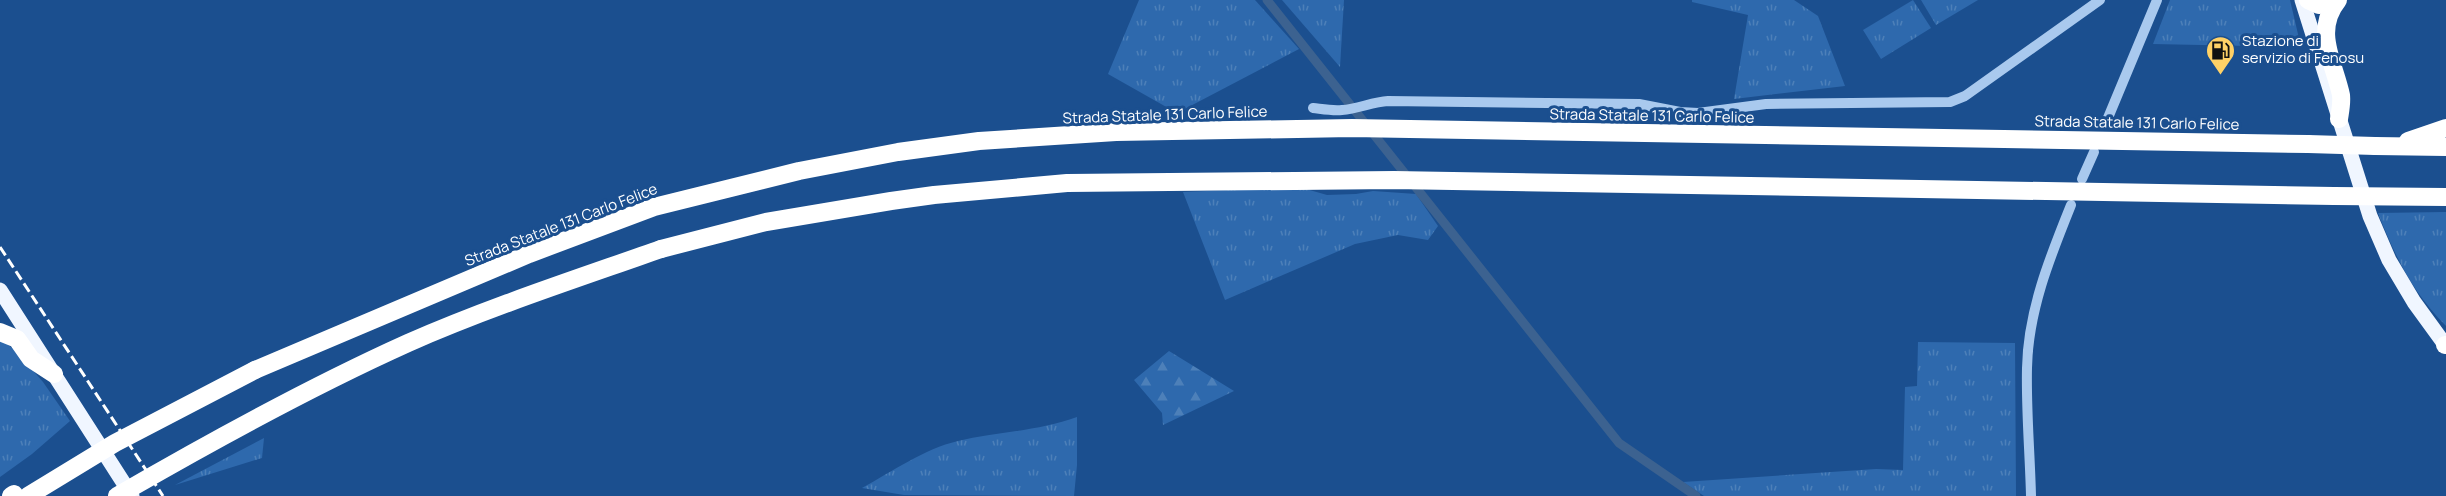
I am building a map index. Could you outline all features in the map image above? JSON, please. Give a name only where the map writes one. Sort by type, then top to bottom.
[{"type":"highway","points":[[2308,0],[2319,5],[2338,1]]},
{"type":"highway","points":[[2338,1],[2331,8],[2325,28],[2326,45],[2341,98],[2339,119]]},
{"type":"highway","name":"Strada Statale 131 Carlo Felice","points":[[18,496],[66,464],[115,443],[255,370],[529,254],[654,207],[810,168],[898,152],[979,141],[1116,132],[1352,128],[2395,146]]},
{"type":"highway","points":[[2395,146],[2446,128]]},
{"type":"highway","points":[[2395,146],[2446,147]]},
{"type":"highway","points":[[117,496],[268,411],[408,344],[492,308],[661,249],[766,222],[946,194],[1067,183],[1394,180],[2446,197]]},
{"type":"highway","points":[[0,332],[17,339],[31,359],[54,374]]},
{"type":"highway","points":[[133,496],[244,432],[268,411]]},
{"type":"main road","points":[[2302,0],[2370,216],[2389,260],[2414,302],[2446,345]]},
{"type":"main road","points":[[0,290],[133,496]]},
{"type":"street","points":[[1313,108],[1341,111],[1359,108],[1370,103],[1389,101],[1640,104],[1698,113],[1766,104],[1950,102],[1965,96],[2100,0]]},
{"type":"street","points":[[2105,125],[2157,0]]},
{"type":"street","points":[[2082,179],[2094,152]]},
{"type":"street","points":[[2031,496],[2027,367],[2030,338],[2045,273],[2071,206]]},
{"type":"green space","points":[[1139,0],[1255,0],[1299,49],[1177,113],[1108,74]]},
{"type":"green space","points":[[1282,0],[1344,0],[1340,67]]},
{"type":"green space","points":[[1692,0],[1794,0],[1818,16],[1845,86],[1734,99],[1748,15],[1692,2]]},
{"type":"green space","points":[[1913,0],[1931,28],[1881,59],[1863,30]]},
{"type":"green space","points":[[1921,0],[1978,0],[1936,25]]},
{"type":"green space","points":[[2170,0],[2290,0],[2301,47],[2153,44]]},
{"type":"green space","points":[[1299,187],[1327,195],[1373,191],[1416,194],[1438,226],[1428,240],[1398,235],[1355,244],[1225,300],[1183,192]]},
{"type":"green space","points":[[2446,212],[2446,326],[2414,287],[2391,244],[2378,213]]},
{"type":"green space","points":[[0,339],[15,350],[43,382],[70,421],[32,454],[0,477]]},
{"type":"green space","points":[[1918,342],[2015,343],[2016,496],[1704,496],[1683,482],[1876,469],[1903,470],[1905,387],[1917,386]]},
{"type":"green space","points":[[1169,351],[1234,391],[1163,425],[1162,413],[1134,380]]},
{"type":"green space","points":[[1077,417],[1077,465],[1074,496],[904,495],[862,488],[909,461],[945,445],[1063,422]]},
{"type":"green space","points":[[264,438],[262,458],[175,485]]},
{"type":"waterway","points":[[1267,0],[1619,443],[1696,496]]},
{"type":"railway","points":[[0,247],[163,496]]},
{"type":"place","name":"Stazione di servizio di Fenosu","points":[[2221,76]]}]
